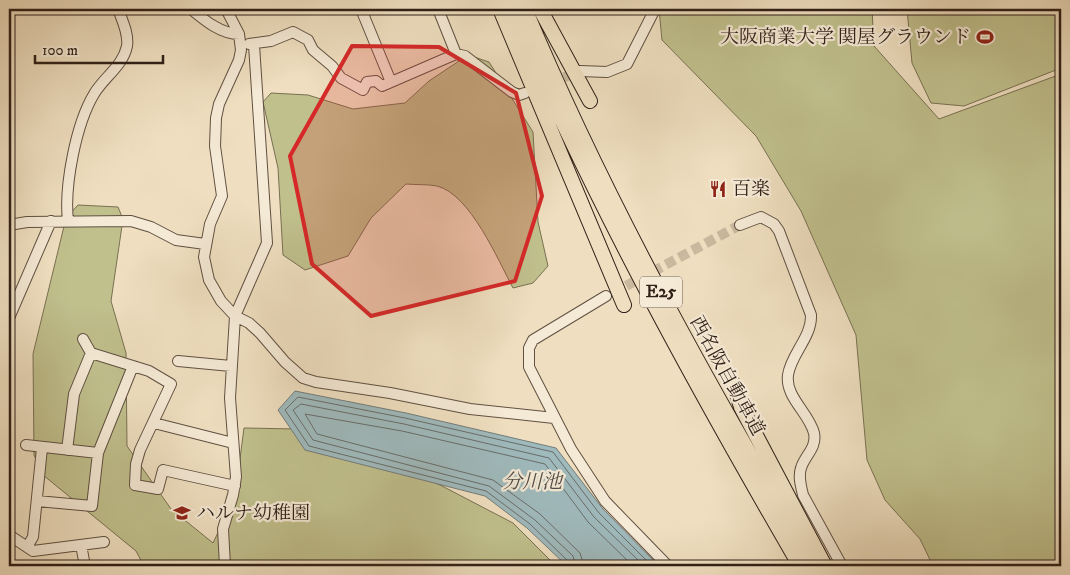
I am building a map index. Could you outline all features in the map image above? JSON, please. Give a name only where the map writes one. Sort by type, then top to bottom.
[{"type":"highway","points":[[500,9],[624,305]]},
{"type":"highway","name":"西名阪自動車道","points":[[512,9],[556,111],[614,232],[705,402],[800,566]]},
{"type":"highway","name":"西名阪自動車道","points":[[525,9],[595,162],[685,340],[815,566]]},
{"type":"highway","points":[[540,9],[590,101]]},
{"type":"highway","points":[[734,384],[741,407],[825,566]]},
{"type":"street","points":[[68,221],[68,186],[86,112],[94,94],[115,69],[127,45],[127,35],[118,9]]},
{"type":"street","points":[[191,9],[204,21],[254,45],[292,32],[308,40],[313,50],[332,66],[341,78],[363,90],[367,82],[376,81],[382,86],[456,54],[465,56],[512,92],[519,95],[525,93]]},
{"type":"street","points":[[226,9],[240,38],[239,60],[225,87],[216,118],[215,146],[222,196],[210,224],[204,257],[209,280],[221,301],[235,316],[249,323],[260,333],[294,371],[303,378],[316,382],[390,393],[470,409],[554,418]]},
{"type":"street","points":[[361,9],[391,82]]},
{"type":"street","points":[[438,9],[456,54]]},
{"type":"street","points":[[580,70],[607,72],[628,64],[654,9]]},
{"type":"street","points":[[225,566],[223,529],[235,486],[231,366],[235,316],[267,243],[254,45]]},
{"type":"street","points":[[740,225],[761,218],[774,224],[783,239],[811,315],[809,327],[789,370],[788,381],[791,392],[814,434],[813,448],[801,469],[803,494],[842,566]]},
{"type":"street","points":[[9,318],[51,221]]},
{"type":"street","points":[[9,225],[51,221],[131,221],[151,227],[176,240],[205,244]]},
{"type":"street","points":[[606,296],[533,340],[528,348],[529,367],[571,449],[605,501],[668,566]]},
{"type":"street","points":[[83,339],[91,353],[149,371],[171,384],[136,464],[135,485],[158,488],[163,470],[235,486]]},
{"type":"street","points":[[66,450],[74,394],[91,353]]},
{"type":"street","points":[[178,361],[231,366]]},
{"type":"street","points":[[37,501],[92,506],[98,454],[132,366]]},
{"type":"street","points":[[154,423],[233,443]]},
{"type":"street","points":[[26,445],[98,454]]},
{"type":"street","points":[[27,547],[33,536],[42,448]]},
{"type":"street","points":[[9,535],[33,551],[104,542]]},
{"type":"street","points":[[81,545],[85,566]]},
{"type":"highlighted area","points":[[352,46],[439,47],[516,93],[542,196],[515,281],[371,316],[312,264],[290,156]]},
{"type":"green space","points":[[659,9],[872,9],[874,46],[939,119],[1061,74],[1061,566],[933,566],[920,539],[885,500],[867,460],[856,335],[801,211],[756,136],[662,40]]},
{"type":"green space","name":"大阪商業大学 関屋グラウンド","points":[[907,9],[1061,9],[1061,68],[964,106],[931,103],[912,63]]},
{"type":"green space","points":[[468,55],[489,62],[533,132],[538,222],[548,266],[533,283],[513,288],[472,214],[461,201],[449,192],[433,185],[406,184],[371,218],[348,256],[305,270],[283,255],[278,168],[263,102],[271,93],[308,95],[353,109],[405,103],[429,81]]},
{"type":"green space","points":[[78,205],[118,207],[123,219],[111,301],[126,353],[127,446],[171,509],[213,543],[235,497],[244,428],[297,429],[371,454],[442,486],[513,523],[556,566],[144,566],[136,551],[43,475],[34,455],[33,354],[66,218]]},
{"type":"water","name":"分川池","points":[[295,391],[406,413],[556,448],[603,509],[659,566],[567,566],[527,528],[485,496],[305,450],[278,410]]},
{"type":"tunnel","points":[[550,83],[580,71]]},
{"type":"tunnel","points":[[613,293],[740,225]]},
{"type":"place","name":"大阪商業大学 関屋グラウンド","points":[[985,37]]},
{"type":"place","name":"百楽","points":[[718,189]]},
{"type":"place","name":"ハルナ幼稚園","points":[[182,513]]}]
